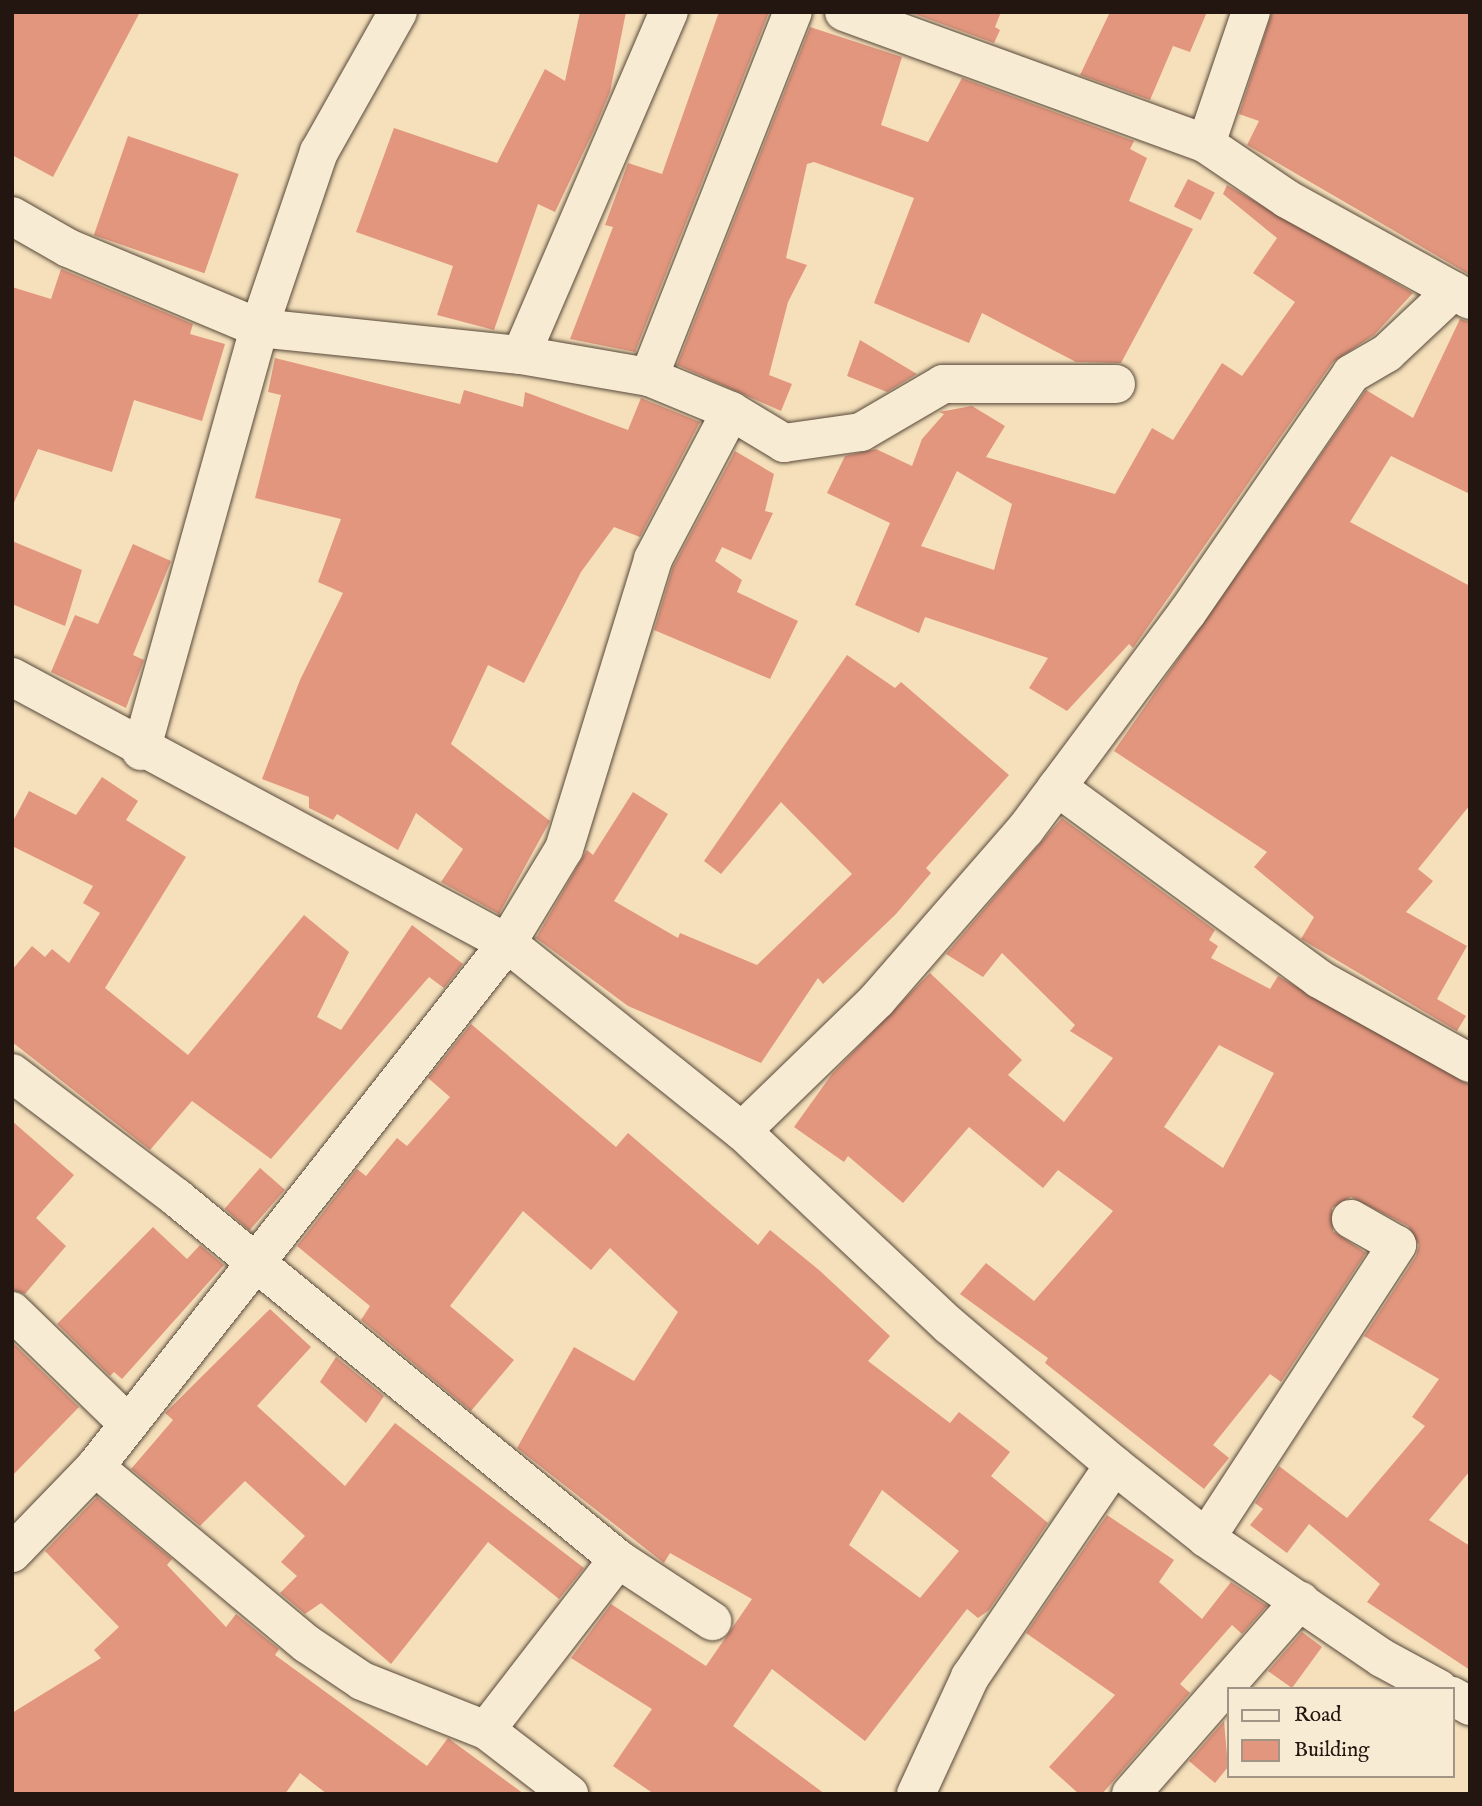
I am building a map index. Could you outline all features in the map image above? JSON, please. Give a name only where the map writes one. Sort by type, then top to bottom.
[{"type":"street","points":[[141,751],[259,328],[319,152],[398,12]]},
{"type":"street","points":[[521,355],[669,12]]},
{"type":"street","points":[[649,377],[793,12]]},
{"type":"street","points":[[742,1131],[877,1000],[1057,788],[1187,613],[1351,374],[1387,353],[1461,295],[1287,199],[1206,144],[844,12]]},
{"type":"street","points":[[1206,144],[1251,12]]},
{"type":"street","points":[[12,216],[68,248],[259,328],[521,355],[649,377],[731,411],[784,443],[809,442],[861,432],[943,384],[1116,384]]},
{"type":"street","points":[[12,1553],[95,1467],[508,943],[564,849],[653,559],[731,411]]},
{"type":"street","points":[[12,677],[141,751],[508,943],[742,1131],[950,1326],[1114,1465],[1206,1538],[1436,1687]]},
{"type":"street","points":[[1057,788],[1319,979],[1470,1063]]},
{"type":"street","points":[[12,1073],[255,1263],[618,1559],[712,1621]]},
{"type":"street","points":[[1206,1538],[1397,1245],[1351,1219]]},
{"type":"street","points":[[12,1311],[128,1424]]},
{"type":"street","points":[[917,1793],[970,1677],[1114,1465]]},
{"type":"street","points":[[95,1467],[307,1644],[362,1681],[485,1730],[569,1794]]},
{"type":"street","points":[[485,1730],[618,1559]]},
{"type":"street","points":[[1131,1794],[1300,1601]]},
{"type":"street","points":[[1454,1697],[1470,1706]]},
{"type":"building","points":[[12,12],[140,12],[53,177],[12,155]]},
{"type":"building","points":[[580,12],[626,12],[610,92],[594,130],[555,212],[538,204],[494,330],[437,315],[453,266],[356,232],[394,128],[497,163],[545,69],[565,81]]},
{"type":"building","points":[[719,12],[769,12],[635,352],[570,339],[613,227],[605,225],[628,163],[662,174]]},
{"type":"building","points":[[909,12],[1001,12],[995,27],[1000,30],[994,43]]},
{"type":"building","points":[[1110,12],[1207,12],[1190,52],[1173,46],[1150,100],[1080,75]]},
{"type":"building","points":[[1272,12],[1470,12],[1470,275],[1247,145],[1259,121],[1239,114]]},
{"type":"building","points":[[810,27],[902,57],[881,125],[928,142],[962,78],[1134,141],[1130,149],[1147,158],[1129,201],[1193,229],[1121,363],[1076,362],[982,313],[969,343],[874,303],[914,198],[814,162],[807,164],[786,258],[807,265],[788,302],[769,375],[792,384],[781,411],[677,365]]},
{"type":"building","points":[[128,136],[239,174],[204,273],[94,235]]},
{"type":"building","points":[[1188,179],[1215,193],[1201,220],[1174,207]]},
{"type":"building","points":[[1227,185],[1413,293],[1374,335],[1333,362],[1133,648],[1129,644],[1067,711],[1029,688],[1048,658],[925,617],[919,633],[855,605],[890,523],[827,493],[845,456],[876,449],[912,466],[922,439],[944,414],[939,412],[972,406],[1005,426],[986,457],[1115,494],[1152,428],[1173,440],[1222,363],[1242,376],[1295,302],[1253,273],[1277,238],[1223,194]],"holes":[[[957,471],[1012,504],[994,570],[921,546]]]},
{"type":"building","points":[[61,269],[193,324],[190,334],[225,344],[202,421],[134,400],[112,472],[38,449],[12,507],[12,287],[51,299]]},
{"type":"building","points":[[1460,319],[1470,322],[1470,494],[1391,456],[1350,522],[1470,586],[1470,805],[1418,869],[1433,881],[1406,912],[1467,946],[1437,999],[1466,1016],[1457,1031],[1301,939],[1314,917],[1254,867],[1267,852],[1114,751],[1366,390],[1413,418]]},
{"type":"building","points":[[860,340],[917,374],[887,392],[847,376]]},
{"type":"building","points":[[275,358],[460,404],[464,390],[523,407],[525,392],[628,430],[641,398],[700,422],[640,537],[614,527],[581,572],[524,683],[488,665],[451,744],[550,821],[499,914],[441,882],[463,849],[416,813],[398,850],[337,814],[333,820],[309,808],[309,797],[262,779],[300,680],[343,593],[318,582],[341,519],[255,498],[281,395],[268,392]]},
{"type":"building","points":[[735,451],[774,474],[765,511],[773,513],[751,560],[722,547],[715,561],[742,580],[737,592],[798,621],[770,679],[654,630],[673,567]]},
{"type":"building","points":[[12,541],[82,570],[65,626],[12,604]]},
{"type":"building","points":[[133,544],[171,561],[133,655],[144,660],[126,708],[51,672],[75,615],[98,624]]},
{"type":"building","points":[[847,655],[895,688],[901,682],[1009,775],[926,868],[931,873],[896,914],[823,984],[818,978],[761,1063],[628,1006],[536,938],[587,850],[593,855],[633,792],[668,814],[614,901],[678,938],[680,933],[757,965],[852,874],[781,802],[721,874],[704,861]]},
{"type":"building","points":[[102,777],[138,801],[126,820],[186,857],[105,988],[188,1055],[304,915],[349,952],[317,1017],[341,1030],[412,925],[463,964],[444,988],[429,977],[271,1159],[192,1101],[150,1150],[12,1042],[12,970],[32,946],[45,957],[52,949],[69,963],[100,913],[83,903],[93,886],[12,846],[12,823],[29,791],[76,815]]},
{"type":"building","points":[[1062,818],[1215,930],[1209,940],[1218,946],[1211,958],[1270,989],[1278,976],[1470,1085],[1470,1471],[1429,1520],[1470,1546],[1470,1670],[1367,1602],[1380,1584],[1309,1524],[1287,1553],[1250,1525],[1263,1509],[1255,1503],[1279,1466],[1347,1518],[1425,1426],[1412,1417],[1439,1379],[1364,1336],[1416,1256],[1419,1245],[1408,1226],[1351,1197],[1332,1208],[1333,1231],[1366,1253],[1281,1382],[1270,1374],[1213,1445],[1229,1458],[1204,1489],[1045,1363],[1048,1358],[960,1294],[986,1263],[1034,1301],[1113,1211],[1058,1170],[1043,1188],[969,1127],[903,1203],[848,1156],[844,1162],[794,1127],[832,1074],[930,973],[1022,1060],[1008,1075],[1064,1122],[1113,1058],[1070,1031],[1075,1025],[1002,953],[983,977],[946,954]],"holes":[[[1219,1045],[1274,1073],[1223,1168],[1164,1127]]]},
{"type":"building","points":[[471,1024],[616,1147],[628,1133],[758,1245],[770,1230],[819,1270],[890,1336],[868,1361],[950,1423],[959,1412],[1010,1452],[991,1476],[1048,1523],[989,1610],[978,1618],[967,1609],[865,1741],[772,1669],[733,1726],[825,1794],[654,1794],[613,1766],[652,1709],[571,1658],[611,1604],[706,1666],[752,1599],[670,1553],[664,1563],[517,1448],[574,1347],[634,1381],[678,1312],[610,1248],[591,1270],[523,1211],[450,1306],[514,1360],[471,1411],[361,1320],[370,1306],[297,1246],[357,1169],[366,1176],[397,1138],[407,1146],[450,1097],[428,1078]],"holes":[[[882,1490],[959,1551],[920,1598],[849,1545]]]},
{"type":"building","points":[[12,1121],[74,1175],[36,1218],[66,1246],[25,1294],[12,1290]]},
{"type":"building","points":[[260,1168],[285,1190],[249,1230],[225,1209]]},
{"type":"building","points":[[153,1227],[187,1259],[200,1245],[224,1265],[122,1379],[114,1372],[110,1376],[57,1324]]},
{"type":"building","points":[[270,1309],[311,1347],[257,1406],[345,1486],[395,1423],[584,1568],[559,1599],[488,1542],[391,1664],[321,1603],[305,1614],[280,1593],[297,1576],[281,1562],[305,1536],[245,1481],[200,1526],[131,1469],[173,1420],[165,1413]]},
{"type":"building","points":[[12,1342],[79,1407],[12,1476]]},
{"type":"building","points":[[336,1357],[384,1396],[366,1423],[320,1382]]},
{"type":"building","points":[[97,1497],[172,1559],[167,1565],[226,1627],[236,1614],[279,1649],[275,1655],[427,1766],[448,1738],[524,1794],[327,1794],[300,1773],[285,1794],[12,1794],[12,1713],[101,1658],[94,1650],[119,1627],[45,1551]]},
{"type":"building","points":[[1107,1515],[1174,1560],[1159,1582],[1202,1619],[1231,1582],[1267,1606],[1242,1634],[1232,1625],[1180,1684],[1190,1693],[1102,1794],[1079,1794],[1049,1767],[1115,1695],[1026,1633]]},
{"type":"building","points":[[1302,1632],[1322,1647],[1293,1687],[1268,1671]]},
{"type":"building","points":[[1224,1721],[1226,1769],[1215,1783],[1189,1761]]}]
